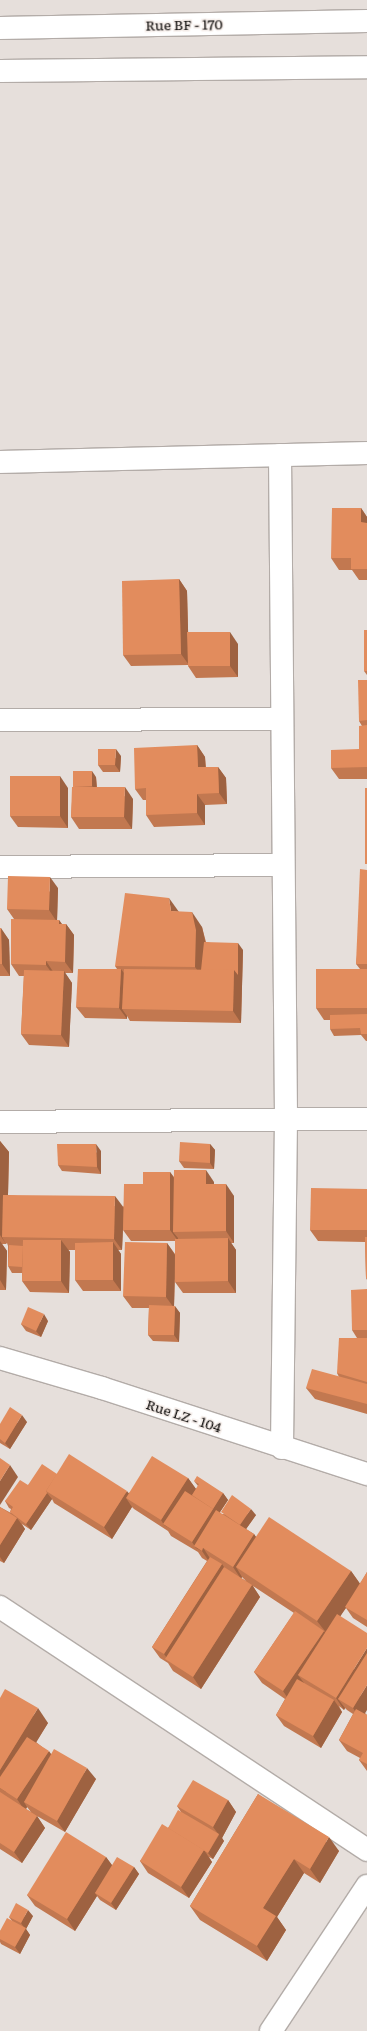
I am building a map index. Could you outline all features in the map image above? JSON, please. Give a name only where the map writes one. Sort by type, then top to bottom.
[{"type":"street","name":"Rue BF - 170","points":[[0,28],[367,21]]},
{"type":"street","points":[[0,71],[367,67]]},
{"type":"street","points":[[0,462],[367,453]]},
{"type":"street","points":[[280,455],[282,865],[286,1120],[282,1448]]},
{"type":"street","points":[[0,720],[281,719]]},
{"type":"street","points":[[0,867],[282,865]]},
{"type":"street","points":[[0,1122],[367,1119]]},
{"type":"street","name":"Rue LZ - 104","points":[[0,1358],[102,1388],[282,1448],[367,1474]]},
{"type":"street","points":[[0,1607],[367,1850]]},
{"type":"street","points":[[271,2031],[367,1886]]},
{"type":"building","points":[[332,508],[361,508],[361,522],[367,523],[367,569],[351,569],[351,558],[331,558]]},
{"type":"building","points":[[179,579],[181,654],[123,655],[122,581]]},
{"type":"building","points":[[364,630],[367,630],[367,671],[364,671]]},
{"type":"building","points":[[187,632],[230,632],[230,666],[188,666]]},
{"type":"building","points":[[358,680],[367,680],[367,720],[359,721]]},
{"type":"building","points":[[367,725],[367,767],[331,768],[331,750],[359,749],[359,726]]},
{"type":"building","points":[[197,745],[198,767],[218,767],[219,793],[197,794],[197,813],[146,815],[146,788],[135,789],[134,748]]},
{"type":"building","points":[[98,749],[116,749],[115,765],[98,765]]},
{"type":"building","points":[[73,771],[92,771],[92,786],[73,787]]},
{"type":"building","points":[[10,776],[60,776],[60,816],[10,816]]},
{"type":"building","points":[[72,787],[125,787],[124,817],[71,817]]},
{"type":"building","points":[[365,788],[367,788],[367,864],[365,864]]},
{"type":"building","points":[[360,869],[367,870],[367,964],[356,964]]},
{"type":"building","points":[[8,876],[50,877],[49,910],[7,909]]},
{"type":"building","points":[[125,893],[169,898],[171,911],[192,912],[196,930],[195,967],[115,966]]},
{"type":"building","points":[[11,919],[59,920],[59,924],[66,924],[65,962],[46,961],[46,965],[11,964]]},
{"type":"building","points":[[1,928],[2,964],[0,964]]},
{"type":"building","points":[[204,942],[238,943],[238,975],[234,970],[201,970]]},
{"type":"building","points":[[78,969],[121,969],[119,1008],[76,1007]]},
{"type":"building","points":[[124,969],[234,970],[233,1011],[122,1009]]},
{"type":"building","points":[[316,969],[367,969],[367,1008],[316,1008]]},
{"type":"building","points":[[24,970],[64,971],[61,1035],[21,1034]]},
{"type":"building","points":[[367,1014],[367,1034],[361,1034],[360,1028],[330,1029],[330,1015]]},
{"type":"building","points":[[180,1142],[210,1144],[210,1163],[179,1161]]},
{"type":"building","points":[[57,1144],[96,1144],[97,1167],[58,1165]]},
{"type":"building","points":[[174,1170],[206,1170],[206,1184],[226,1184],[226,1231],[173,1232]]},
{"type":"building","points":[[143,1172],[170,1172],[170,1230],[123,1230],[124,1184],[143,1184]]},
{"type":"building","points":[[311,1188],[367,1189],[367,1230],[310,1230]]},
{"type":"building","points":[[3,1195],[115,1196],[114,1239],[2,1237]]},
{"type":"building","points":[[365,1237],[367,1237],[367,1278],[366,1278]]},
{"type":"building","points":[[228,1238],[228,1281],[175,1282],[175,1239]]},
{"type":"building","points":[[23,1240],[61,1240],[61,1281],[22,1281]]},
{"type":"building","points":[[113,1242],[113,1280],[75,1280],[75,1243]]},
{"type":"building","points":[[125,1242],[167,1243],[166,1297],[123,1296]]},
{"type":"building","points":[[9,1245],[23,1246],[22,1267],[8,1266]]},
{"type":"building","points":[[367,1289],[367,1330],[352,1330],[351,1290]]},
{"type":"building","points":[[149,1305],[175,1306],[174,1335],[148,1335]]},
{"type":"building","points":[[28,1307],[44,1314],[36,1331],[21,1324]]},
{"type":"building","points":[[339,1338],[367,1338],[367,1382],[337,1373]]},
{"type":"building","points":[[312,1369],[367,1384],[367,1404],[306,1388]]},
{"type":"building","points":[[10,1407],[22,1415],[5,1443],[0,1439],[0,1424]]},
{"type":"building","points":[[69,1454],[127,1491],[104,1527],[46,1491]]},
{"type":"building","points":[[152,1456],[188,1478],[161,1520],[126,1498]]},
{"type":"building","points":[[0,1458],[10,1465],[0,1481]]},
{"type":"building","points":[[42,1464],[57,1474],[46,1491],[47,1493],[26,1524],[10,1512],[13,1507],[5,1501],[20,1480],[28,1485]]},
{"type":"building","points":[[197,1476],[223,1493],[213,1509],[192,1495],[199,1484],[194,1481]]},
{"type":"building","points":[[185,1491],[213,1509],[192,1542],[163,1524]]},
{"type":"building","points":[[232,1495],[251,1509],[240,1525],[221,1512]]},
{"type":"building","points":[[0,1507],[17,1518],[0,1545]]},
{"type":"building","points":[[216,1510],[254,1534],[233,1567],[203,1548],[202,1551],[194,1546]]},
{"type":"building","points":[[269,1517],[351,1571],[317,1621],[236,1567]]},
{"type":"building","points":[[210,1557],[222,1564],[164,1654],[152,1647]]},
{"type":"building","points":[[224,1567],[252,1585],[193,1677],[165,1659]]},
{"type":"building","points":[[367,1572],[367,1620],[345,1607]]},
{"type":"building","points":[[295,1611],[324,1631],[283,1691],[254,1672]]},
{"type":"building","points":[[337,1614],[367,1633],[367,1648],[336,1698],[298,1675]]},
{"type":"building","points":[[367,1653],[367,1685],[353,1708],[338,1699]]},
{"type":"building","points":[[297,1679],[334,1700],[313,1736],[276,1715]]},
{"type":"building","points":[[5,1689],[38,1708],[0,1770],[0,1698]]},
{"type":"building","points":[[356,1709],[367,1715],[367,1764],[359,1760],[363,1753],[339,1740]]},
{"type":"building","points":[[27,1737],[49,1751],[17,1799],[0,1788],[0,1777]]},
{"type":"building","points":[[54,1749],[87,1768],[57,1821],[24,1802]]},
{"type":"building","points":[[193,1780],[228,1800],[213,1827],[177,1806]]},
{"type":"building","points":[[0,1792],[37,1816],[14,1852],[0,1843]]},
{"type":"building","points":[[258,1794],[329,1837],[310,1869],[294,1859],[263,1908],[276,1916],[257,1946],[190,1906]]},
{"type":"building","points":[[178,1810],[219,1834],[208,1853],[168,1828]]},
{"type":"building","points":[[162,1824],[204,1850],[181,1887],[140,1861]]},
{"type":"building","points":[[66,1832],[106,1857],[67,1919],[27,1895]]},
{"type":"building","points":[[117,1857],[134,1867],[111,1903],[95,1893]]},
{"type":"building","points":[[16,1903],[28,1910],[21,1923],[9,1917]]},
{"type":"building","points":[[7,1918],[26,1928],[15,1947],[0,1939],[0,1931]]}]
